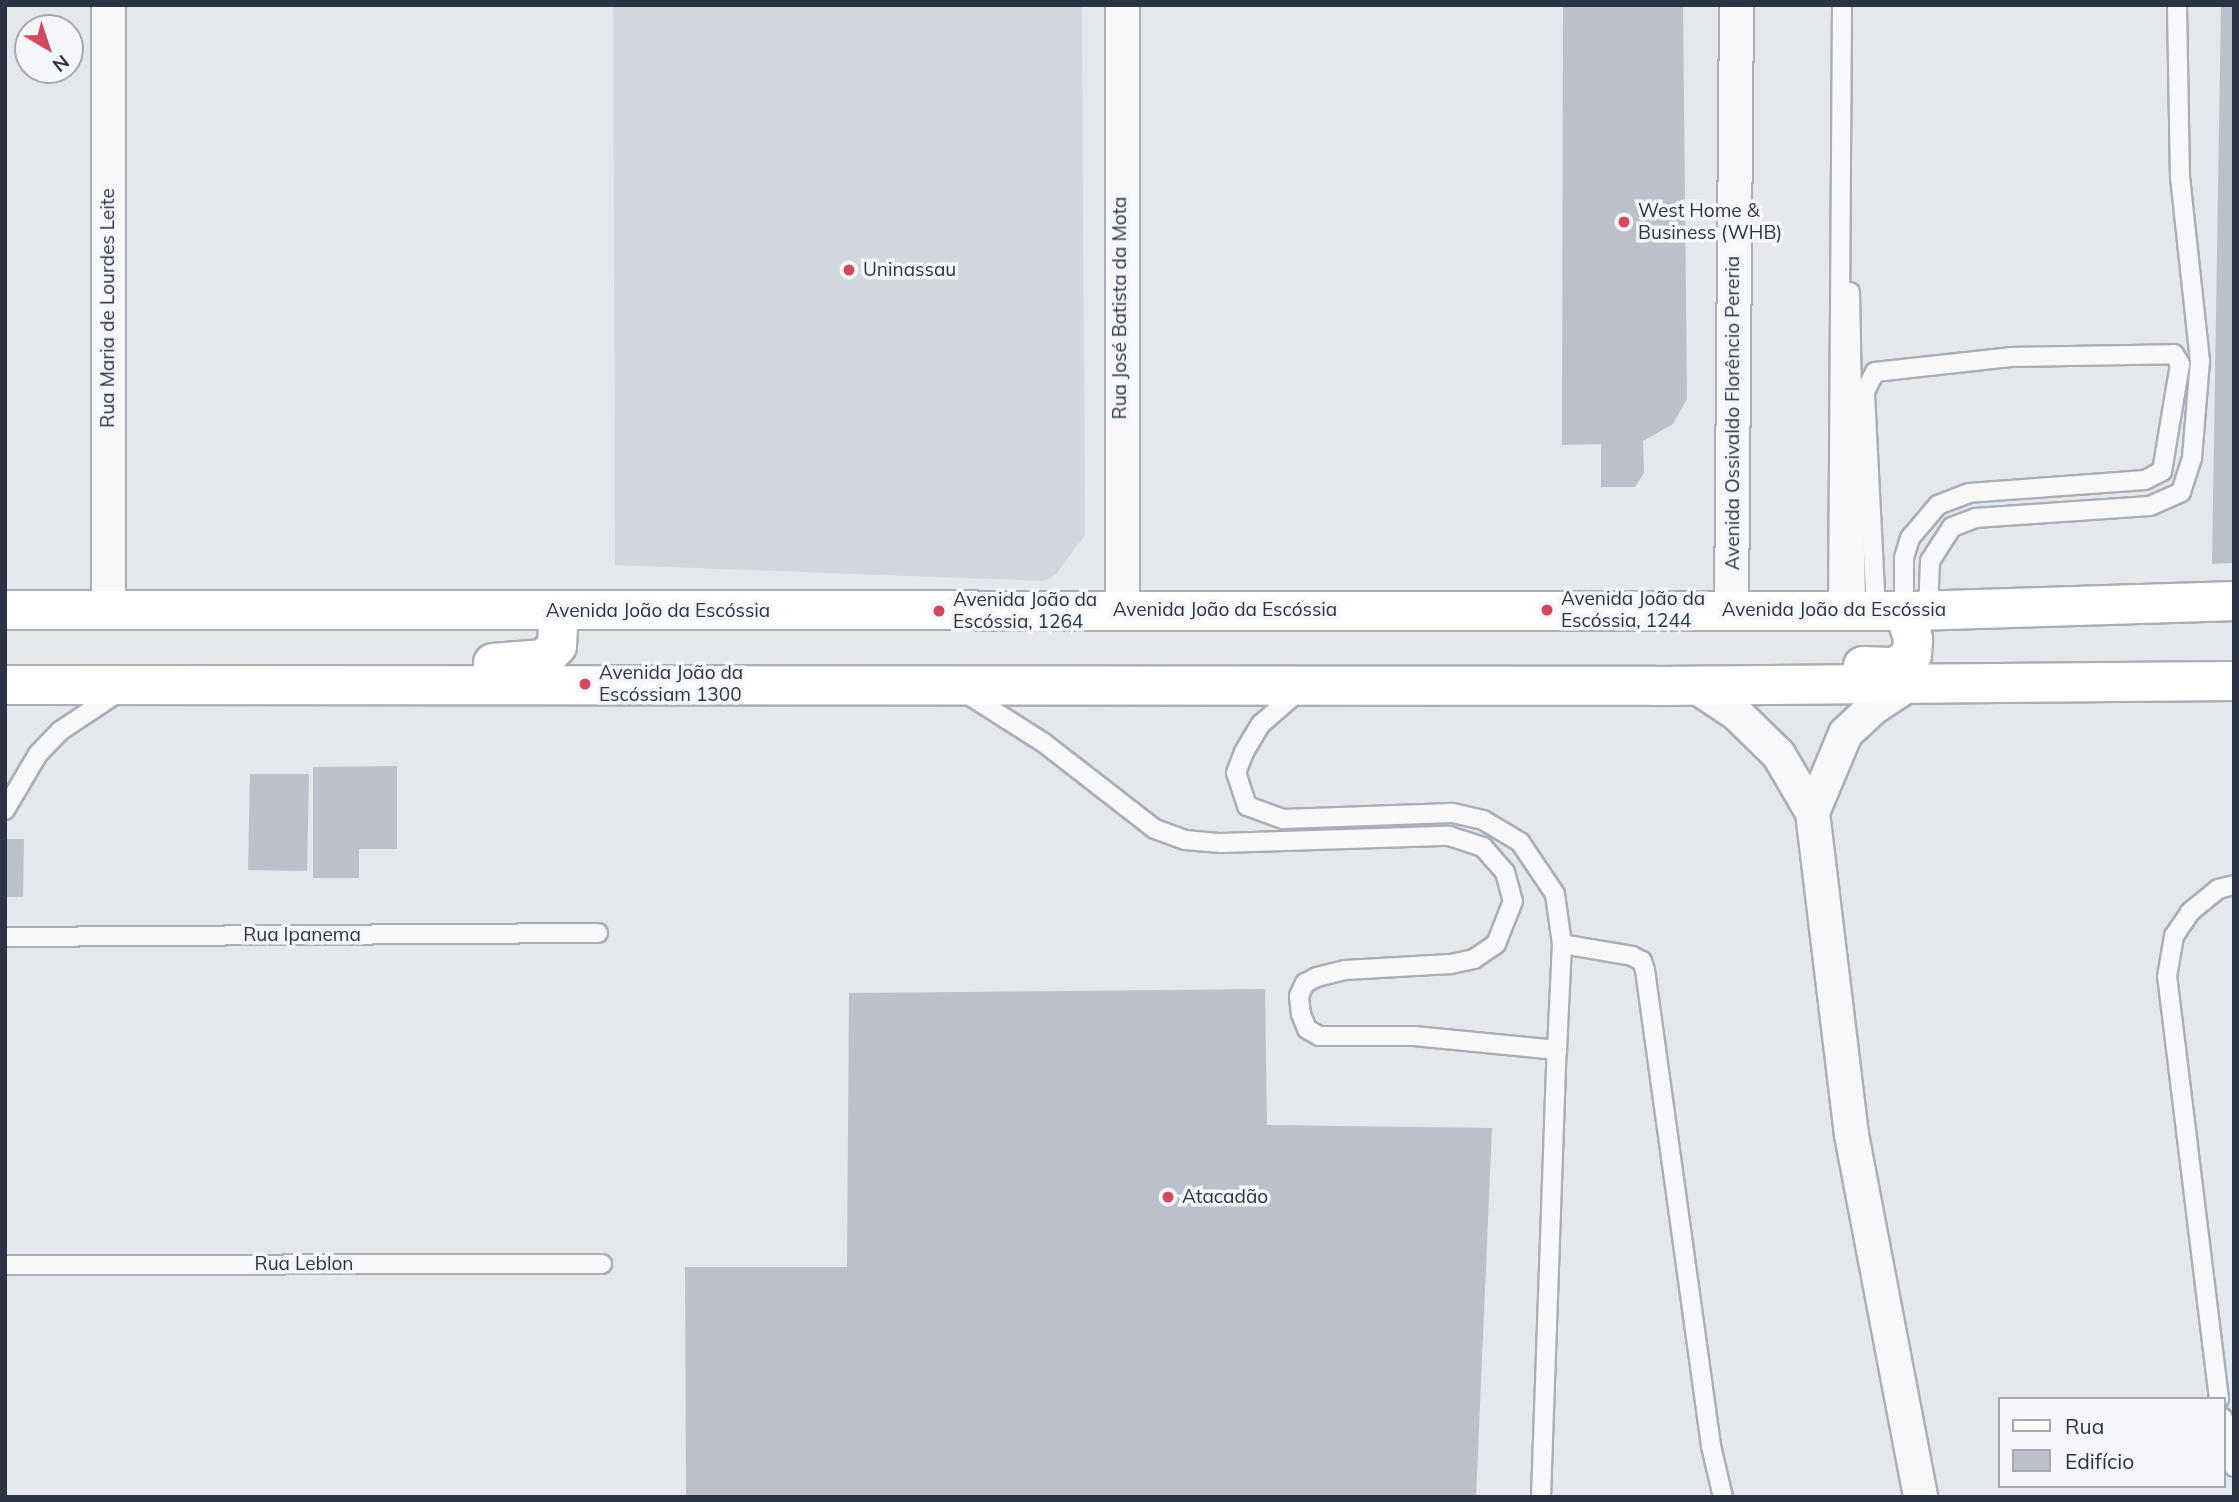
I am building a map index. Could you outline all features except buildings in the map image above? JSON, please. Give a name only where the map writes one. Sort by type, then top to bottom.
[{"type":"main road","name":"Avenida João da Escóssia","points":[[5,610],[1886,611],[2234,601]]},
{"type":"main road","points":[[302,685],[380,660],[521,664],[544,659],[557,646],[559,611]]},
{"type":"main road","points":[[1655,685],[1692,667],[1738,663],[1896,667],[1906,663],[1914,647],[1886,611]]},
{"type":"main road","points":[[5,685],[1694,685],[2234,681]]},
{"type":"street","name":"Rua Maria de Lourdes Leite","points":[[108,5],[108,610]]},
{"type":"street","name":"Rua José Batista da Mota","points":[[1122,5],[1122,610]]},
{"type":"street","name":"Avenida Ossivaldo Florêncio Pereria","points":[[1731,611],[1736,5]]},
{"type":"street","points":[[1812,812],[1845,733],[1873,707],[1908,684]]},
{"type":"street","points":[[1694,685],[1737,713],[1778,754],[1812,812],[1851,1134],[1920,1497]]},
{"type":"lane","points":[[1842,5],[1843,270],[1850,281],[1886,611]]},
{"type":"lane","points":[[1886,611],[1930,561],[1943,534],[1952,527],[1975,518],[2150,506],[2181,492],[2192,458],[2200,361],[2191,304],[2176,93],[2177,5]]},
{"type":"lane","points":[[2174,354],[2180,364],[2162,471],[2146,480],[1969,493],[1938,505],[1910,538],[1886,611],[1865,391],[1875,372],[2010,357],[2174,354]]},
{"type":"lane","points":[[7,795],[60,731],[130,685]]},
{"type":"lane","points":[[952,685],[1044,743],[1155,829],[1185,840],[1221,843],[1449,836],[1483,846],[1505,872],[1513,901],[1496,944],[1474,959],[1450,964],[1345,970],[1317,977],[1305,983],[1299,996],[1301,1014],[1307,1029],[1319,1036],[1414,1035],[1557,1050]]},
{"type":"lane","points":[[1305,685],[1261,724],[1244,752],[1236,773],[1247,806],[1283,819],[1452,813],[1483,820],[1520,842],[1555,894],[1562,944],[1541,1497]]},
{"type":"lane","points":[[2219,1397],[2167,977],[2174,936],[2190,912],[2218,889],[2234,885]]},
{"type":"lane","name":"Rua Ipanema","points":[[5,937],[598,933]]},
{"type":"lane","points":[[1562,944],[1632,956],[1642,961],[1645,970],[1711,1446],[1723,1497]]},
{"type":"lane","name":"Rua Leblon","points":[[5,1265],[602,1264]]},
{"type":"lane","points":[[2225,1427],[2234,1467]]},
{"type":"shaded area","name":"Uninassau","points":[[613,5],[1082,5],[1085,535],[1056,574],[1045,581],[615,565]]},
{"type":"place","name":"West Home & Business (WHB)","points":[[1624,222]]},
{"type":"place","name":"Uninassau","points":[[849,270]]},
{"type":"place","name":"Avenida João da Escóssia, 1244","points":[[1547,610]]},
{"type":"place","name":"Avenida João da Escóssia, 1264","points":[[939,611]]},
{"type":"place","name":"Avenida João da Escóssiam 1300","points":[[585,684]]},
{"type":"place","name":"Atacadão","points":[[1168,1197]]}]
